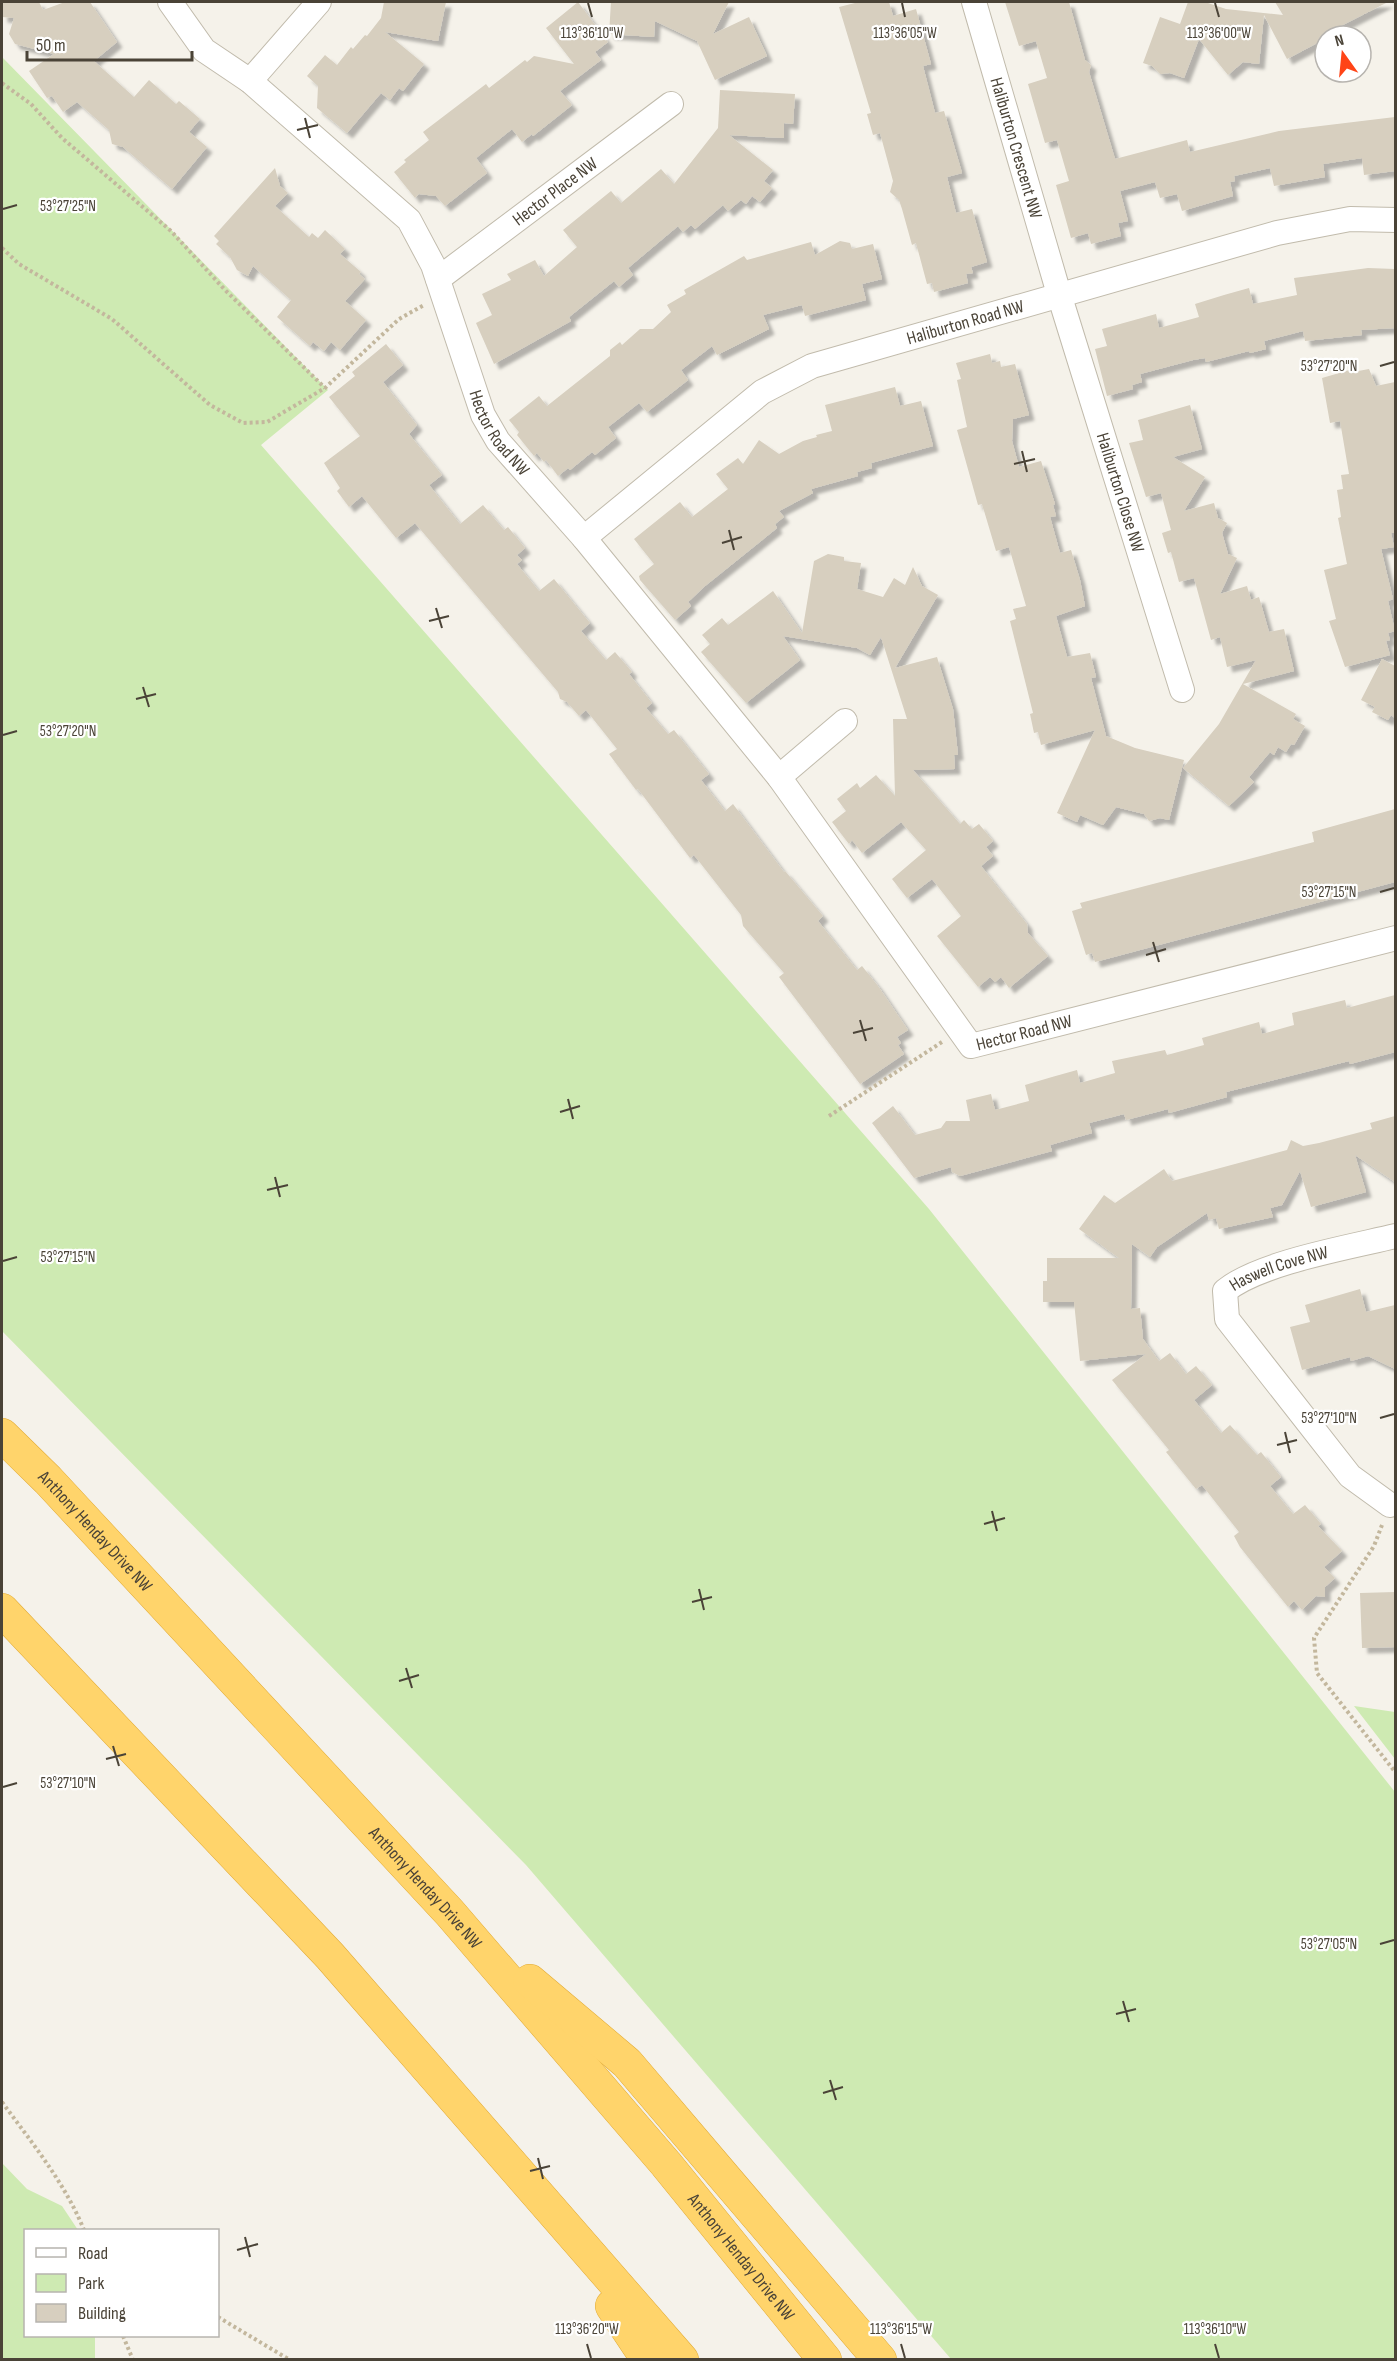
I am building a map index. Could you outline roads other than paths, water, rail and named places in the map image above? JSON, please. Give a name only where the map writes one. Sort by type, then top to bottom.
[{"type":"highway","name":"Anthony Henday Drive NW","points":[[2,1436],[48,1480],[450,1913],[666,2164],[825,2360]]},
{"type":"highway","points":[[2,1610],[330,1956],[682,2360]]},
{"type":"highway","points":[[450,1913],[627,2063],[880,2360]]},
{"type":"highway","points":[[537,2194],[648,2360]]},
{"type":"street","name":"Hector Road NW","points":[[170,2],[204,50],[250,81],[409,220],[441,288],[483,415],[498,441],[584,538],[779,777],[971,1046],[1395,938]]},
{"type":"street","points":[[250,81],[320,2]]},
{"type":"street","name":"Haliburton Crescent NW","points":[[974,2],[1059,294]]},
{"type":"street","name":"Hector Place NW","points":[[441,288],[671,104]]},
{"type":"street","name":"Haliburton Road NW","points":[[584,538],[762,392],[812,366],[1277,233],[1350,219],[1395,220]]},
{"type":"street","name":"Haliburton Close NW","points":[[1059,294],[1182,690]]},
{"type":"street","points":[[779,777],[845,721]]},
{"type":"street","name":"Haswell Cove NW","points":[[1390,1505],[1350,1476],[1227,1318],[1225,1291],[1238,1280],[1261,1271],[1395,1236]]}]
